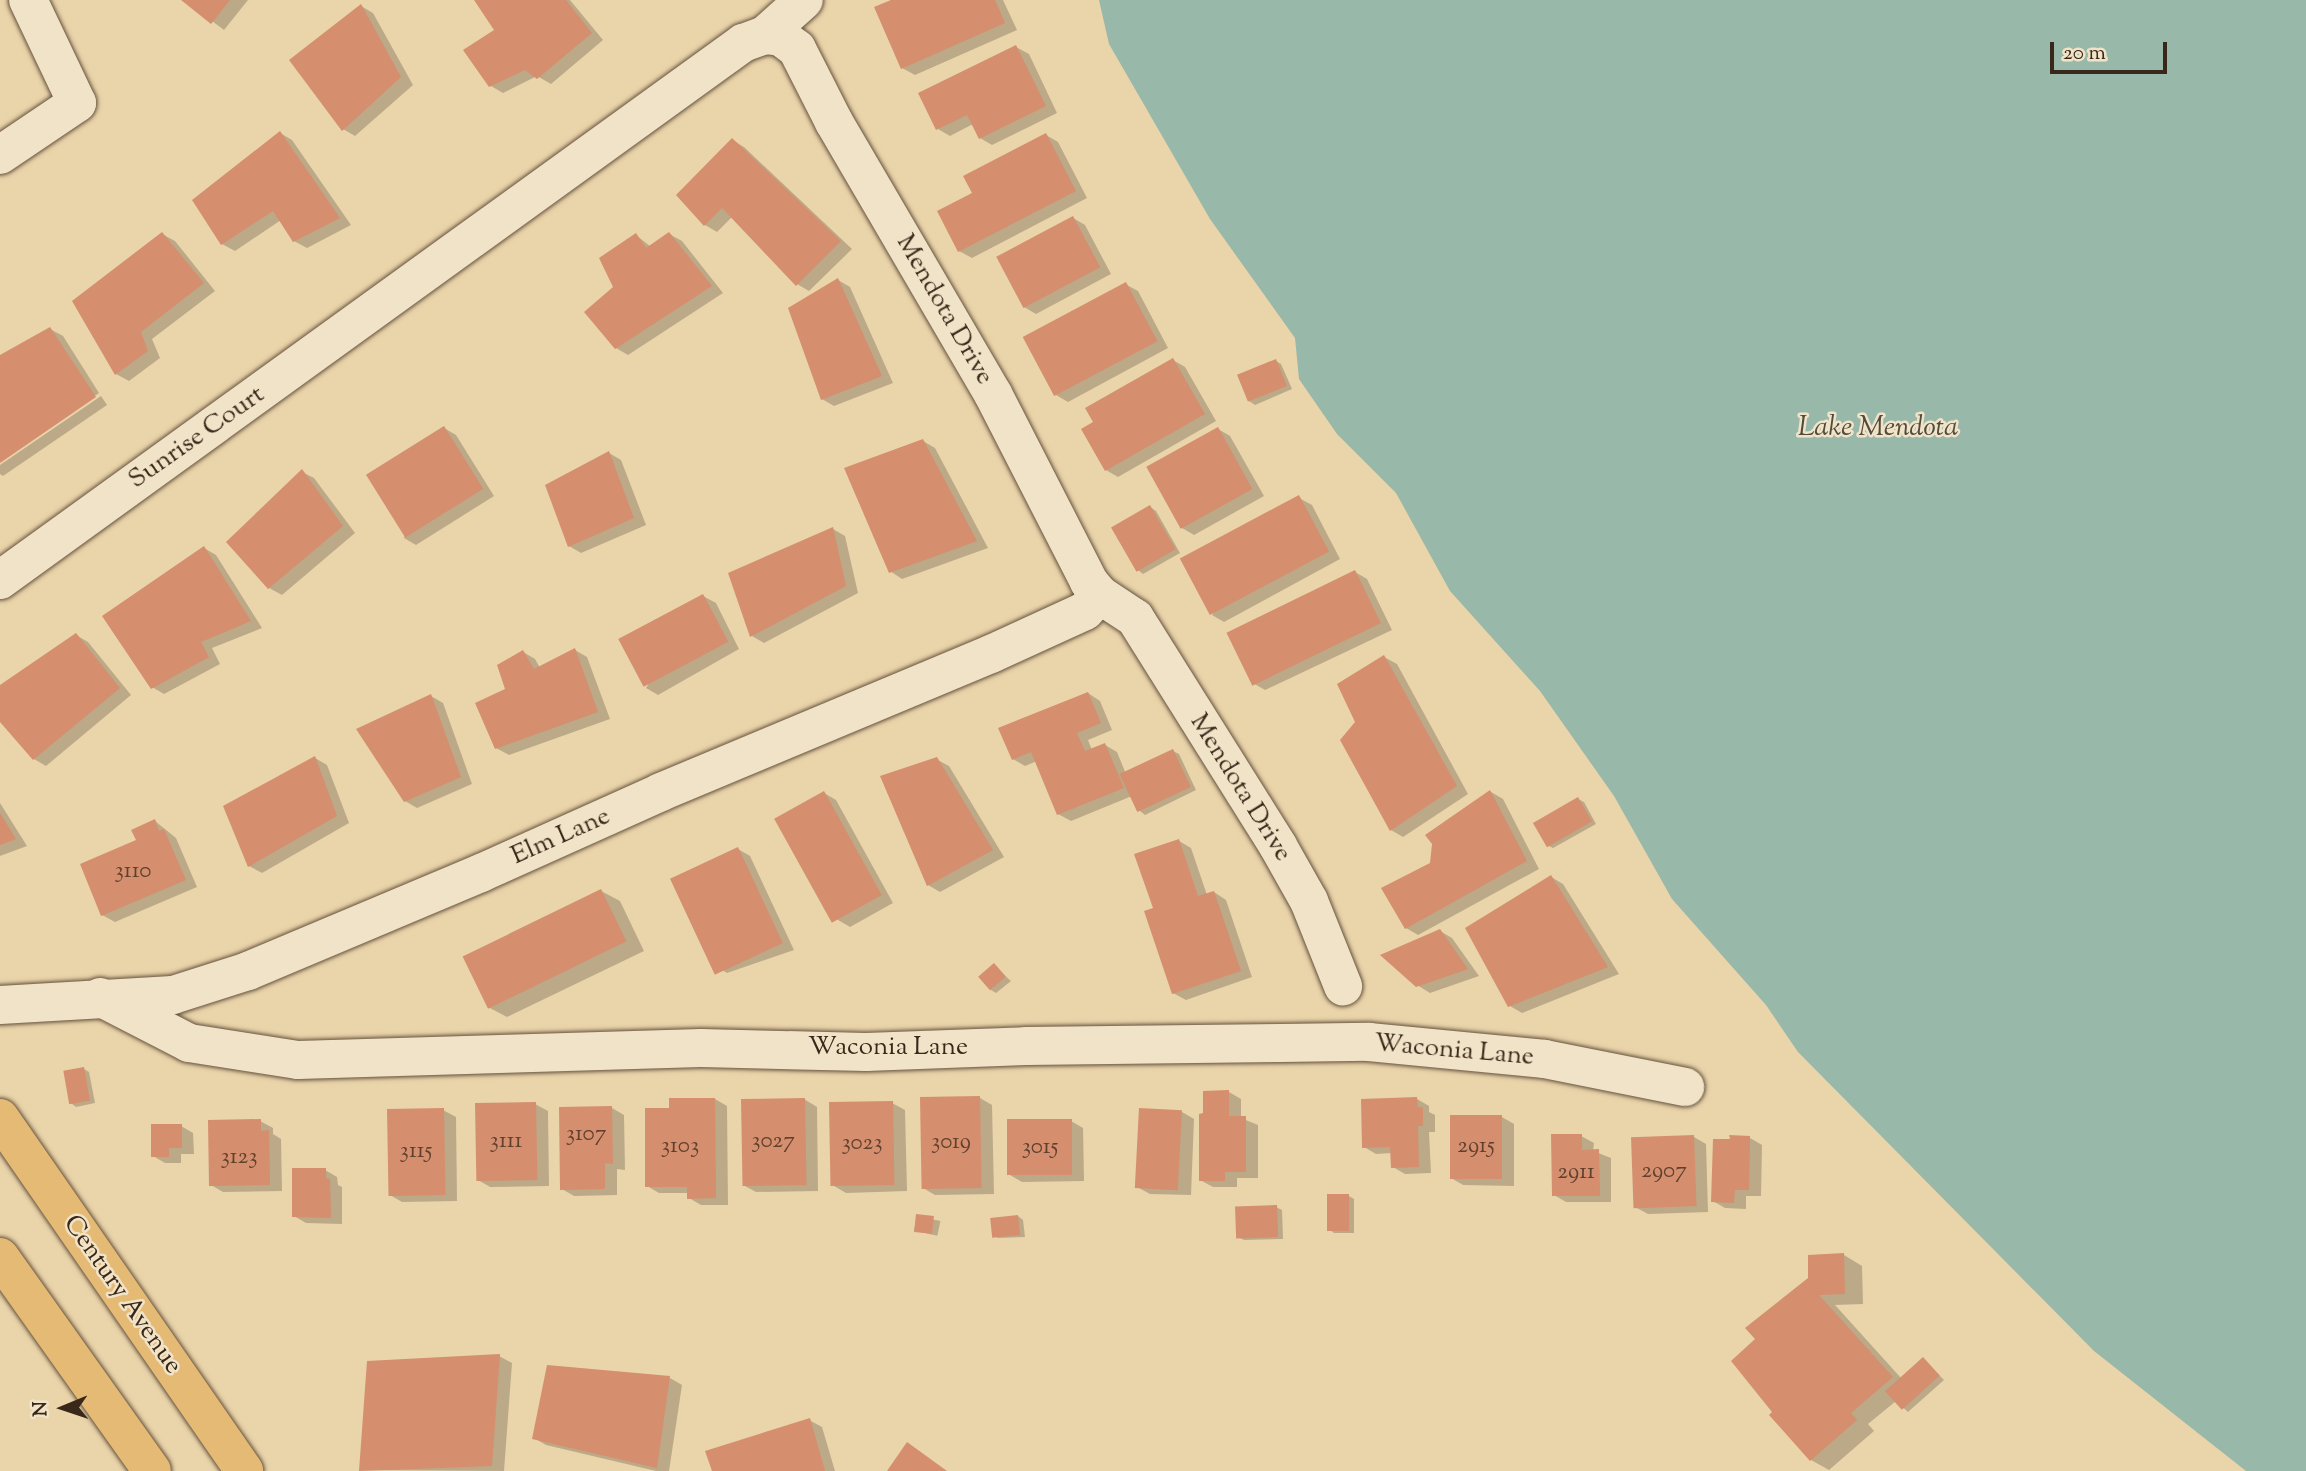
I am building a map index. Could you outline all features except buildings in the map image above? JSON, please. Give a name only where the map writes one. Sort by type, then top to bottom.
[{"type":"main road","name":"Century Avenue","points":[[0,1118],[244,1471]]},
{"type":"main road","points":[[0,1257],[152,1471]]},
{"type":"street","points":[[0,155],[77,103],[28,0]]},
{"type":"street","points":[[765,35],[804,0]]},
{"type":"street","name":"Sunrise Court","points":[[0,580],[743,43],[765,35]]},
{"type":"street","name":"Mendota Drive","points":[[765,35],[782,37],[797,49],[834,122],[993,394],[1068,547],[1100,595],[1135,618],[1232,772],[1309,901],[1343,986]]},
{"type":"street","name":"Elm Lane","points":[[0,1004],[173,995],[248,971],[481,873],[661,792],[991,654],[1085,611],[1100,595]]},
{"type":"street","name":"Waconia Lane","points":[[100,997],[188,1042],[298,1060],[701,1048],[866,1052],[1026,1046],[1369,1042],[1438,1051],[1545,1059],[1685,1087]]},
{"type":"water","name":"Lake Mendota","points":[[1099,0],[2306,0],[2306,1471],[2246,1471],[2094,1351],[1798,1052],[1766,1005],[1672,899],[1614,796],[1540,691],[1450,591],[1396,493],[1337,434],[1299,379],[1295,338],[1210,219],[1109,44]]}]
